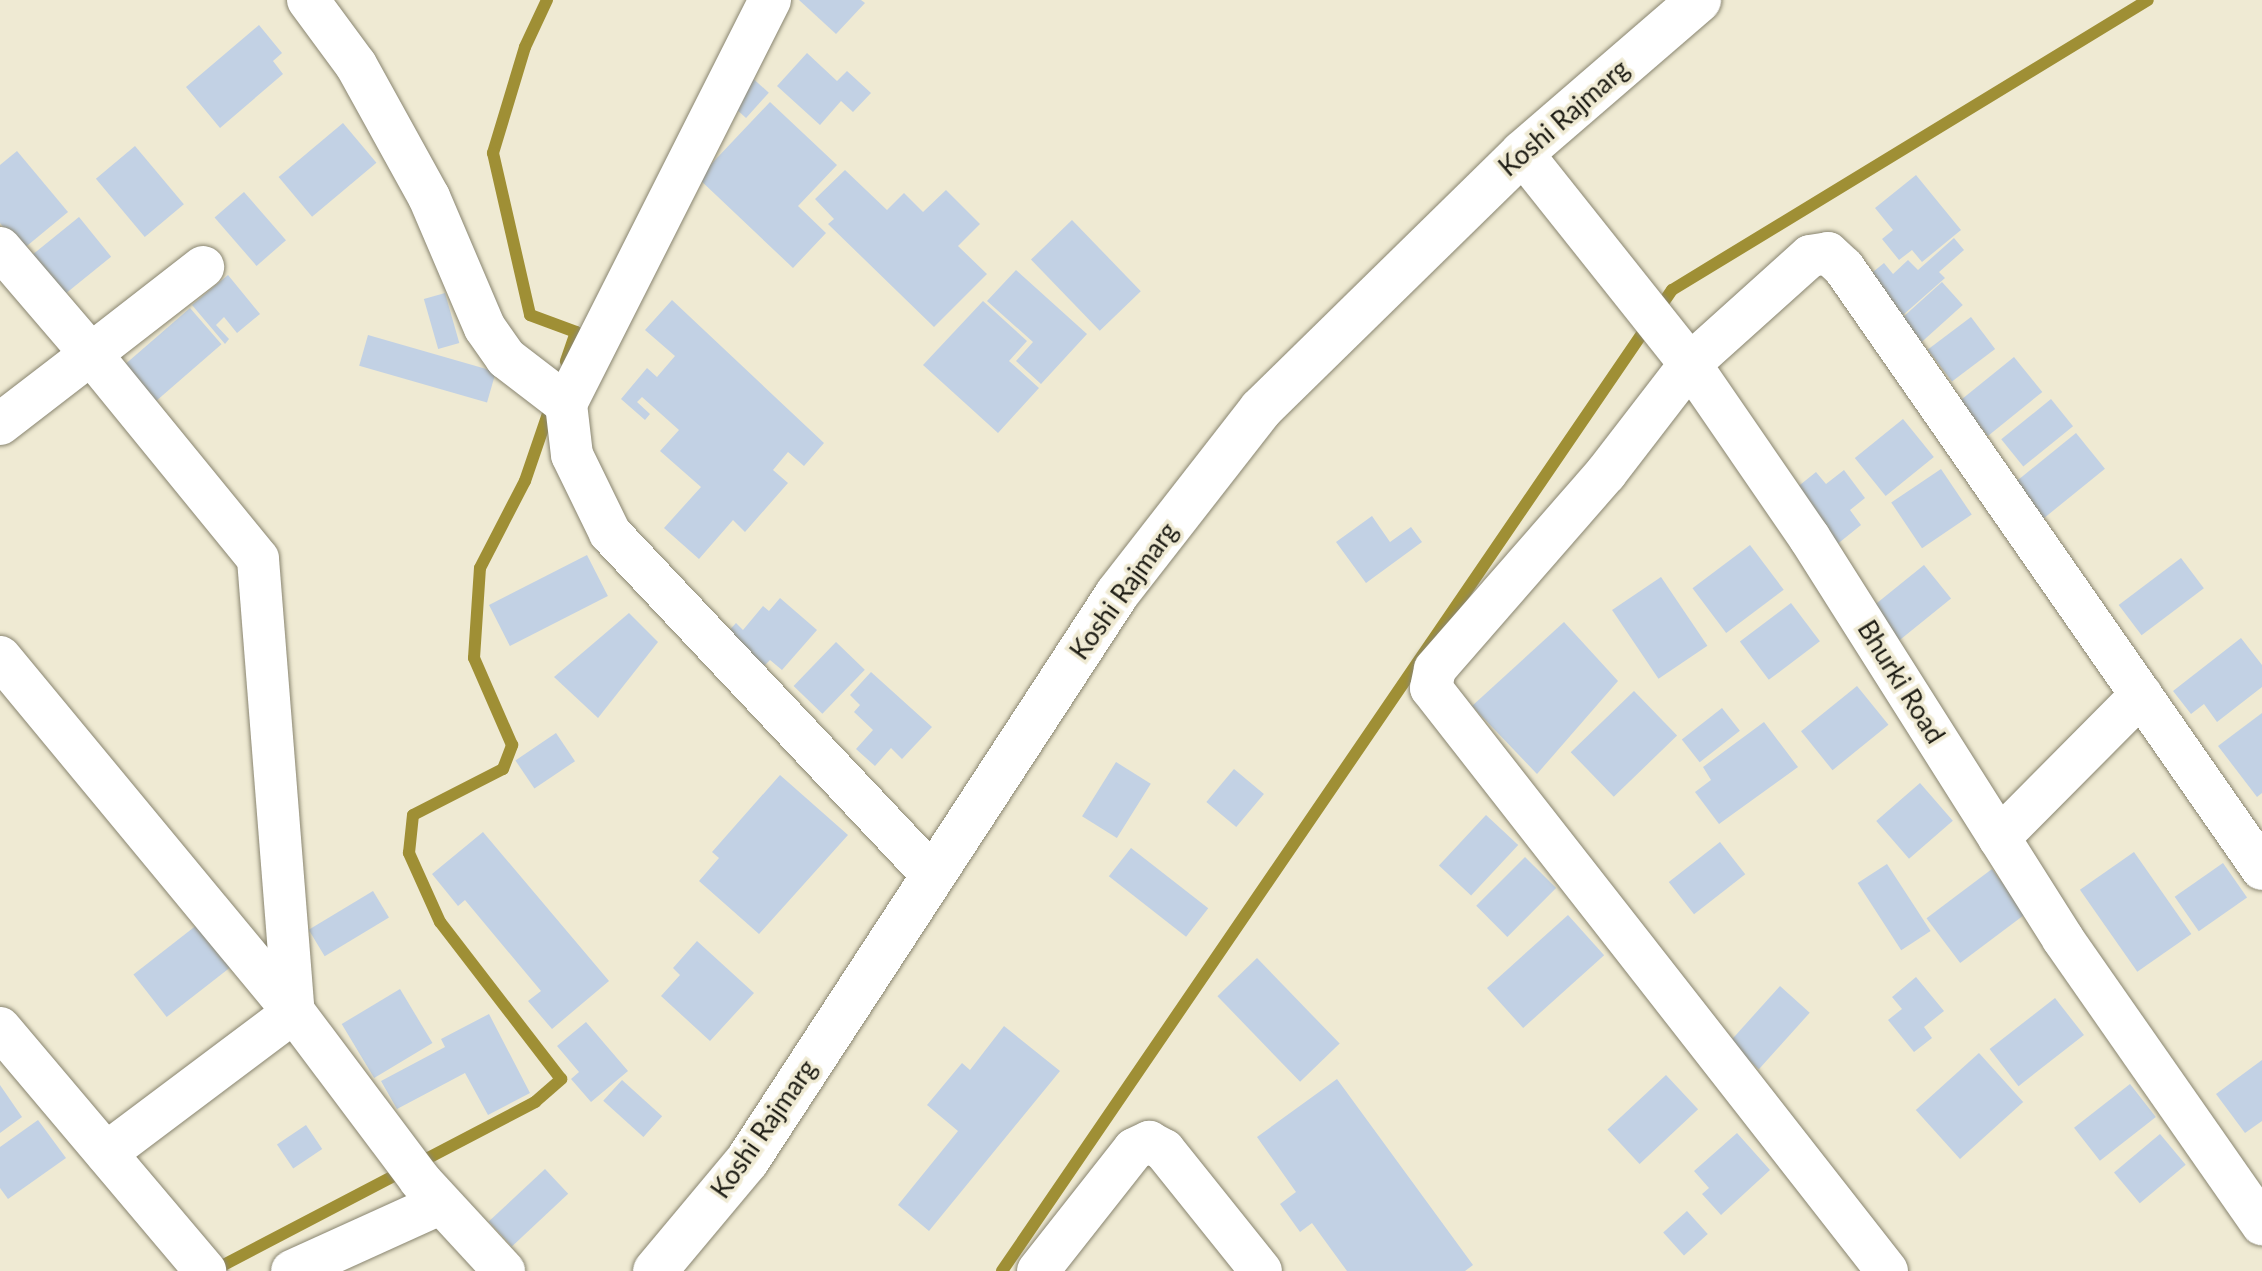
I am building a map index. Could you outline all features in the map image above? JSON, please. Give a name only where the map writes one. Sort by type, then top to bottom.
[{"type":"main road","name":"Koshi Rajmarg","points":[[655,1271],[747,1161],[1117,594],[1261,409],[1522,153],[1699,0]]},
{"type":"street","points":[[308,0],[356,65],[429,197],[485,328],[506,358],[553,391],[572,455],[610,533],[933,876]]},
{"type":"street","points":[[553,391],[770,0]]},
{"type":"street","name":"Bhurki Road","points":[[1522,153],[1682,352],[1809,537],[2063,939],[2262,1224]]},
{"type":"street","points":[[0,248],[258,559],[294,1012]]},
{"type":"street","points":[[1887,1271],[1431,688],[1435,669],[1606,473],[1682,352],[1810,256],[1828,253],[1844,268],[2262,869]]},
{"type":"street","points":[[0,424],[203,267]]},
{"type":"street","points":[[0,657],[294,1012],[419,1178],[504,1271]]},
{"type":"street","points":[[1999,838],[2141,695]]},
{"type":"street","points":[[106,1153],[294,1012]]},
{"type":"street","points":[[0,1028],[200,1265]]},
{"type":"street","points":[[1038,1271],[1134,1149],[1149,1142],[1164,1150],[1261,1271]]},
{"type":"street","points":[[292,1271],[419,1178]]},
{"type":"building","points":[[799,0],[861,0],[865,3],[836,34]]},
{"type":"building","points":[[259,25],[282,53],[273,61],[283,74],[220,128],[186,87]]},
{"type":"building","points":[[807,53],[837,81],[847,71],[871,93],[853,112],[841,101],[820,125],[777,86]]},
{"type":"building","points":[[748,74],[769,93],[746,118],[725,99]]},
{"type":"building","points":[[770,102],[837,165],[798,206],[826,233],[793,268],[698,178]]},
{"type":"building","points":[[343,123],[376,163],[312,217],[279,177]]},
{"type":"building","points":[[135,146],[184,204],[145,237],[96,179]]},
{"type":"building","points":[[17,151],[68,212],[22,250],[0,223],[0,165]]},
{"type":"building","points":[[845,170],[887,210],[904,193],[923,212],[946,190],[980,224],[958,246],[987,274],[934,327],[828,224],[834,219],[815,199]]},
{"type":"building","points":[[1916,175],[1961,230],[1922,262],[1912,250],[1899,260],[1882,239],[1893,230],[1875,208]]},
{"type":"building","points":[[244,192],[286,240],[257,266],[215,218]]},
{"type":"building","points":[[79,217],[111,257],[64,294],[32,255]]},
{"type":"building","points":[[1072,220],[1141,291],[1100,331],[1031,260]]},
{"type":"building","points":[[1954,238],[1964,250],[1939,272],[1945,278],[1903,315],[1868,276],[1884,263],[1893,274],[1908,260],[1918,270]]},
{"type":"building","points":[[1016,270],[1087,334],[1041,384],[1016,361],[1033,342],[987,301]]},
{"type":"building","points":[[228,275],[260,314],[237,333],[224,317],[216,325],[229,339],[225,344],[192,305]]},
{"type":"building","points":[[1942,282],[1963,305],[1914,349],[1894,325]]},
{"type":"building","points":[[445,293],[459,343],[438,349],[424,299]]},
{"type":"building","points":[[672,300],[824,443],[804,466],[788,452],[773,470],[788,483],[745,532],[733,520],[699,559],[664,528],[701,487],[660,451],[679,430],[642,397],[637,402],[650,414],[645,420],[621,399],[647,368],[657,377],[675,356],[645,330]]},
{"type":"building","points":[[983,301],[1027,341],[1009,361],[1039,388],[998,433],[923,365]]},
{"type":"building","points":[[190,308],[221,344],[152,405],[121,368]]},
{"type":"building","points":[[1971,317],[1995,349],[1952,381],[1928,349]]},
{"type":"building","points":[[368,335],[496,372],[487,402],[359,366]]},
{"type":"building","points":[[2014,357],[2042,392],[1988,436],[1960,401]]},
{"type":"building","points":[[2051,399],[2073,426],[2023,466],[2001,439]]},
{"type":"building","points":[[1903,419],[1934,457],[1886,496],[1855,458]]},
{"type":"building","points":[[2076,433],[2105,469],[2044,518],[2015,483]]},
{"type":"building","points":[[1941,469],[1972,515],[1922,548],[1891,503]]},
{"type":"building","points":[[1844,470],[1865,498],[1850,510],[1861,525],[1835,546],[1790,493],[1816,472],[1826,484]]},
{"type":"building","points":[[1372,516],[1390,542],[1411,527],[1422,542],[1366,583],[1336,542]]},
{"type":"building","points":[[1750,545],[1784,590],[1726,633],[1692,588]]},
{"type":"building","points":[[587,555],[608,596],[510,646],[489,605]]},
{"type":"building","points":[[2181,558],[2204,588],[2142,635],[2119,605]]},
{"type":"building","points":[[1924,565],[1951,598],[1898,641],[1871,608]]},
{"type":"building","points":[[1661,577],[1707,646],[1658,679],[1612,610]]},
{"type":"building","points":[[780,598],[817,630],[782,670],[770,660],[763,667],[725,635],[736,623],[743,630],[763,606],[769,611]]},
{"type":"building","points":[[1791,603],[1820,641],[1769,680],[1740,642]]},
{"type":"building","points":[[629,613],[658,642],[598,718],[554,677]]},
{"type":"building","points":[[1564,622],[1618,681],[1537,774],[1472,706]]},
{"type":"building","points":[[2241,638],[2262,665],[2262,687],[2217,722],[2204,704],[2191,714],[2173,691]]},
{"type":"building","points":[[836,642],[865,670],[822,714],[794,686]]},
{"type":"building","points":[[871,672],[932,727],[902,759],[891,748],[875,766],[856,749],[873,730],[854,712],[860,705],[850,695]]},
{"type":"building","points":[[1857,686],[1888,725],[1833,770],[1801,731]]},
{"type":"building","points":[[1634,691],[1677,736],[1614,797],[1571,752]]},
{"type":"building","points":[[1722,708],[1740,731],[1700,762],[1682,739]]},
{"type":"building","points":[[2262,713],[2262,793],[2257,797],[2218,746]]},
{"type":"building","points":[[1764,722],[1798,767],[1719,824],[1695,792],[1711,780],[1703,767]]},
{"type":"building","points":[[556,733],[575,761],[534,789],[515,760]]},
{"type":"building","points":[[1116,762],[1151,784],[1117,838],[1082,816]]},
{"type":"building","points":[[1234,769],[1264,794],[1236,827],[1206,802]]},
{"type":"building","points":[[780,775],[848,835],[759,934],[699,881],[719,858],[712,852]]},
{"type":"building","points":[[1920,783],[1953,821],[1909,859],[1876,821]]},
{"type":"building","points":[[1486,815],[1518,845],[1471,895],[1439,865]]},
{"type":"building","points":[[483,832],[609,981],[552,1029],[528,1001],[541,991],[465,900],[458,906],[432,874]]},
{"type":"building","points":[[1720,842],[1745,874],[1694,914],[1669,882]]},
{"type":"building","points":[[1131,848],[1208,908],[1186,937],[1109,876]]},
{"type":"building","points":[[2134,852],[2191,934],[2137,972],[2080,890]]},
{"type":"building","points":[[1525,857],[1556,888],[1507,937],[1476,906]]},
{"type":"building","points":[[2223,863],[2247,897],[2199,931],[2175,897]]},
{"type":"building","points":[[1887,864],[1931,931],[1901,950],[1858,883]]},
{"type":"building","points":[[1992,869],[2026,914],[1960,963],[1927,918]]},
{"type":"building","points":[[373,891],[389,918],[325,956],[309,930]]},
{"type":"building","points":[[1568,915],[1604,955],[1523,1028],[1487,988]]},
{"type":"building","points":[[202,921],[235,964],[167,1017],[133,975]]},
{"type":"building","points":[[697,941],[754,993],[710,1041],[661,996],[680,975],[673,968]]},
{"type":"building","points":[[1257,958],[1340,1044],[1300,1082],[1217,996]]},
{"type":"building","points":[[1916,977],[1944,1011],[1924,1027],[1932,1038],[1914,1052],[1888,1020],[1902,1009],[1892,997]]},
{"type":"building","points":[[1780,986],[1810,1013],[1759,1069],[1729,1042]]},
{"type":"building","points":[[400,989],[432,1043],[374,1078],[342,1024]]},
{"type":"building","points":[[2055,998],[2084,1035],[2019,1086],[1990,1049]]},
{"type":"building","points":[[489,1014],[530,1093],[488,1115],[465,1073],[397,1109],[381,1081],[445,1047],[441,1039]]},
{"type":"building","points":[[586,1022],[628,1071],[591,1102],[571,1079],[579,1072],[557,1046]]},
{"type":"building","points":[[1004,1026],[1060,1071],[929,1231],[898,1205],[958,1131],[927,1105],[962,1063],[970,1070]]},
{"type":"building","points":[[1979,1053],[2023,1102],[1960,1159],[1916,1110]]},
{"type":"building","points":[[2262,1060],[2262,1121],[2245,1133],[2216,1094]]},
{"type":"building","points":[[1666,1075],[1698,1109],[1640,1164],[1607,1130]]},
{"type":"building","points":[[1337,1079],[1473,1265],[1465,1271],[1347,1271],[1312,1223],[1300,1232],[1280,1204],[1296,1192],[1257,1137]]},
{"type":"building","points":[[622,1080],[662,1116],[643,1137],[603,1101]]},
{"type":"building","points":[[2130,1084],[2156,1117],[2100,1161],[2074,1128]]},
{"type":"building","points":[[0,1085],[22,1117],[0,1133]]},
{"type":"building","points":[[38,1120],[66,1158],[8,1199],[0,1188],[0,1147]]},
{"type":"building","points":[[306,1125],[322,1149],[293,1169],[277,1145]]},
{"type":"building","points":[[1737,1133],[1770,1170],[1721,1215],[1702,1194],[1709,1188],[1694,1171]]},
{"type":"building","points":[[2160,1134],[2186,1165],[2140,1203],[2114,1173]]},
{"type":"building","points":[[545,1169],[568,1194],[512,1246],[489,1222]]},
{"type":"building","points":[[1687,1211],[1708,1234],[1684,1255],[1663,1232]]},
{"type":"waterway","points":[[547,0],[525,47],[493,153],[530,315],[576,332],[566,361]]},
{"type":"waterway","points":[[1002,1271],[1672,290],[2148,0]]},
{"type":"waterway","points":[[212,1271],[535,1102],[561,1079],[440,922],[409,853],[413,815],[503,769],[512,745],[474,658],[480,568],[525,481],[551,405]]}]
